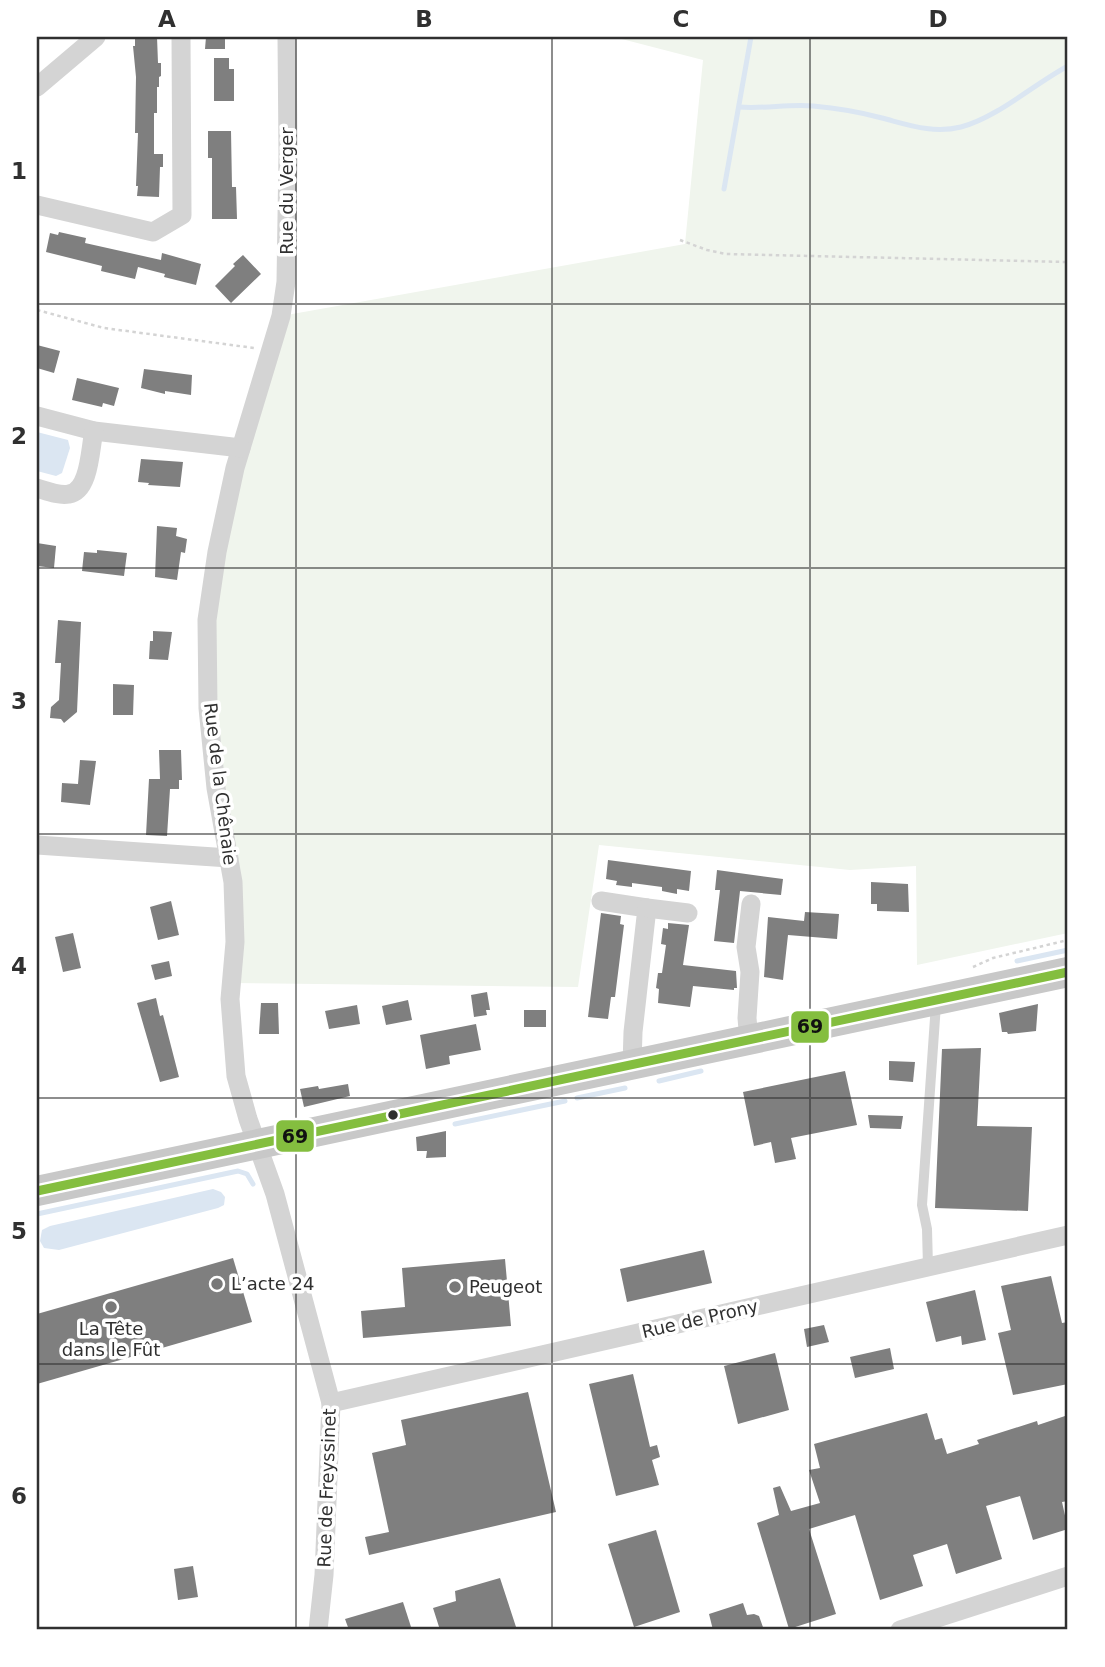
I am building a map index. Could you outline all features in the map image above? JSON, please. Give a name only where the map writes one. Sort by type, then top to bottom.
[{"type":"main road","points":[[37,1191],[1068,972]]},
{"type":"street","points":[[37,87],[96,37]]},
{"type":"street","points":[[37,205],[153,233],[182,215],[181,37]]},
{"type":"street","name":"Rue du Verger","points":[[273,347],[286,282],[287,37]]},
{"type":"street","name":"Rue de la Chênaie","points":[[258,1145],[236,1076],[232,1038],[230,983],[235,942],[229,858],[208,708],[207,620],[217,552],[241,448],[273,347]]},
{"type":"street","points":[[37,416],[93,431],[241,448]]},
{"type":"street","points":[[37,488],[66,495],[79,491],[86,476],[93,431]]},
{"type":"street","points":[[37,845],[229,858]]},
{"type":"street","points":[[601,901],[688,914]]},
{"type":"street","points":[[749,1041],[747,1018],[750,972],[747,947],[751,904]]},
{"type":"street","points":[[632,1065],[633,1032],[647,908]]},
{"type":"street","name":"Rue de Freyssinet","points":[[258,1145],[275,1194],[331,1403],[324,1575],[318,1630]]},
{"type":"street","name":"Rue de Prony","points":[[331,1403],[1068,1235]]},
{"type":"street","points":[[900,1630],[1068,1576]]},
{"type":"lane","points":[[928,1267],[927,1229],[922,1205],[936,1000]]},
{"type":"path","points":[[680,240],[726,254],[1068,262]]},
{"type":"path","points":[[37,310],[104,328],[273,347]]},
{"type":"shaded area","points":[[614,37],[1068,37],[1068,933],[917,965],[916,866],[850,870],[599,845],[578,987],[231,983],[207,620],[281,316],[685,244],[703,60]]},
{"type":"shaded area","points":[[37,432],[68,440],[70,448],[62,473],[56,476],[37,471]]},
{"type":"shaded area","points":[[213,1189],[225,1197],[224,1205],[218,1208],[59,1250],[44,1248],[40,1241],[42,1230],[50,1226]]},
{"type":"building","points":[[135,37],[157,37],[158,63],[161,63],[157,113],[154,113],[154,154],[163,154],[159,197],[137,196],[138,133],[135,133],[136,77],[133,46]]},
{"type":"building","points":[[206,37],[225,37],[225,49],[205,49]]},
{"type":"building","points":[[214,58],[229,58],[229,69],[234,69],[234,101],[214,101]]},
{"type":"building","points":[[208,131],[231,131],[232,187],[236,187],[237,219],[212,219],[212,158],[208,158]]},
{"type":"building","points":[[59,232],[86,238],[85,243],[161,260],[162,253],[201,264],[196,285],[138,267],[135,279],[101,271],[102,266],[46,252],[50,233],[58,235]]},
{"type":"building","points":[[243,255],[261,274],[231,303],[215,286]]},
{"type":"building","points":[[37,345],[60,351],[54,373],[37,368]]},
{"type":"building","points":[[144,369],[192,375],[191,395],[165,391],[165,394],[141,388]]},
{"type":"building","points":[[77,378],[119,388],[114,406],[103,403],[102,407],[72,400]]},
{"type":"building","points":[[141,459],[183,462],[180,487],[138,482]]},
{"type":"building","points":[[157,526],[177,528],[176,536],[187,539],[185,553],[181,552],[177,580],[155,577]]},
{"type":"building","points":[[37,543],[56,546],[54,568],[37,566]]},
{"type":"building","points":[[97,550],[127,553],[124,576],[82,571],[84,552],[97,553]]},
{"type":"building","points":[[58,620],[81,622],[77,712],[64,723],[61,719],[50,718],[51,707],[59,700],[61,663],[55,663]]},
{"type":"building","points":[[153,631],[172,632],[168,660],[149,659]]},
{"type":"building","points":[[113,684],[134,685],[133,715],[113,715]]},
{"type":"building","points":[[159,750],[181,750],[182,780],[179,780],[179,789],[170,789],[167,836],[146,835],[149,779],[160,779]]},
{"type":"building","points":[[80,760],[96,761],[90,805],[61,802],[62,783],[78,784]]},
{"type":"building","points":[[608,860],[691,871],[689,891],[677,889],[677,894],[662,891],[662,887],[632,883],[632,887],[616,885],[617,881],[606,879]]},
{"type":"building","points":[[717,870],[783,879],[781,895],[740,891],[734,943],[714,941],[720,890],[715,890]]},
{"type":"building","points":[[871,882],[908,884],[909,912],[877,911],[877,904],[871,904]]},
{"type":"building","points":[[171,901],[179,935],[158,940],[150,907]]},
{"type":"building","points":[[805,912],[839,914],[837,939],[788,935],[783,980],[764,977],[768,917],[804,921]]},
{"type":"building","points":[[601,913],[621,916],[620,924],[624,925],[615,997],[611,997],[608,1019],[588,1017]]},
{"type":"building","points":[[668,923],[689,925],[683,965],[736,971],[737,988],[734,990],[693,986],[690,1007],[658,1003],[658,973],[662,973],[666,945],[661,944],[663,928],[668,929]]},
{"type":"building","points":[[73,933],[81,968],[63,972],[55,937]]},
{"type":"building","points":[[169,961],[172,976],[155,980],[151,965]]},
{"type":"building","points":[[487,992],[490,1010],[486,1010],[487,1015],[474,1017],[471,995]]},
{"type":"building","points":[[156,998],[179,1077],[160,1082],[137,1003]]},
{"type":"building","points":[[408,1000],[412,1020],[386,1025],[382,1006]]},
{"type":"building","points":[[261,1003],[278,1003],[279,1034],[259,1034]]},
{"type":"building","points":[[1038,1004],[1036,1031],[1008,1034],[1002,1032],[999,1013]]},
{"type":"building","points":[[357,1005],[360,1024],[329,1029],[325,1011]]},
{"type":"building","points":[[524,1010],[546,1010],[546,1027],[524,1027]]},
{"type":"building","points":[[476,1024],[481,1050],[449,1056],[450,1064],[426,1069],[420,1035]]},
{"type":"building","points":[[981,1048],[977,1126],[1032,1127],[1028,1211],[935,1208],[942,1049]]},
{"type":"building","points":[[889,1061],[915,1062],[913,1082],[889,1080]]},
{"type":"building","points":[[845,1071],[857,1125],[791,1138],[796,1159],[775,1163],[771,1142],[754,1146],[743,1092]]},
{"type":"building","points":[[348,1084],[350,1096],[304,1107],[300,1089]]},
{"type":"building","points":[[868,1115],[903,1116],[901,1129],[870,1128]]},
{"type":"building","points":[[446,1131],[446,1157],[426,1158],[427,1151],[417,1151],[416,1137]]},
{"type":"building","points":[[704,1250],[712,1283],[627,1302],[620,1269]]},
{"type":"building","points":[[233,1258],[252,1322],[37,1384],[37,1314]]},
{"type":"building","name":"Peugeot","points":[[505,1259],[511,1326],[363,1338],[361,1311],[405,1307],[402,1268]]},
{"type":"building","points":[[1051,1276],[1062,1323],[1068,1322],[1068,1384],[1013,1395],[998,1333],[1011,1330],[1001,1286]]},
{"type":"building","points":[[975,1290],[986,1340],[962,1345],[961,1336],[936,1342],[926,1302]]},
{"type":"building","points":[[824,1325],[829,1342],[807,1347],[804,1329]]},
{"type":"building","points":[[890,1348],[894,1369],[855,1378],[850,1357]]},
{"type":"building","points":[[775,1353],[789,1410],[738,1424],[724,1366]]},
{"type":"building","points":[[633,1374],[650,1447],[657,1445],[660,1457],[652,1460],[659,1485],[616,1496],[589,1384]]},
{"type":"building","points":[[528,1392],[556,1512],[369,1555],[365,1537],[389,1532],[372,1453],[406,1445],[401,1420]]},
{"type":"building","points":[[927,1413],[935,1440],[942,1438],[947,1454],[979,1444],[977,1440],[1037,1421],[1038,1425],[1068,1415],[1068,1501],[1062,1502],[1068,1529],[1033,1540],[1020,1496],[986,1506],[1002,1559],[956,1574],[947,1544],[913,1555],[923,1586],[880,1600],[855,1515],[809,1529],[836,1614],[789,1629],[757,1523],[779,1515],[773,1488],[780,1486],[791,1511],[820,1503],[809,1470],[820,1468],[814,1444]]},
{"type":"building","points":[[656,1530],[680,1612],[634,1627],[608,1544]]},
{"type":"building","points":[[193,1566],[198,1597],[178,1600],[174,1569]]},
{"type":"building","points":[[500,1578],[517,1630],[440,1630],[433,1608],[456,1601],[455,1591]]},
{"type":"building","points":[[403,1602],[412,1630],[349,1630],[345,1619]]},
{"type":"building","points":[[743,1603],[747,1615],[759,1616],[764,1630],[713,1630],[709,1614]]},
{"type":"waterway","points":[[724,189],[751,37]]},
{"type":"waterway","points":[[739,107],[822,107],[848,110],[921,128],[951,129],[989,116],[1068,66]]},
{"type":"waterway","points":[[1017,961],[1068,950]]},
{"type":"waterway","points":[[659,1081],[701,1071]]},
{"type":"waterway","points":[[577,1098],[625,1088]]},
{"type":"waterway","points":[[455,1124],[565,1101]]},
{"type":"waterway","points":[[37,1214],[238,1171],[247,1174],[253,1184]]},
{"type":"transit line","name":"69","points":[[37,1191],[1068,972]]},
{"type":"place","name":"L’acte 24","points":[[217,1284]]},
{"type":"place","name":"Peugeot","points":[[455,1287]]},
{"type":"place","name":"La Tête dans le Fût","points":[[111,1307]]}]
